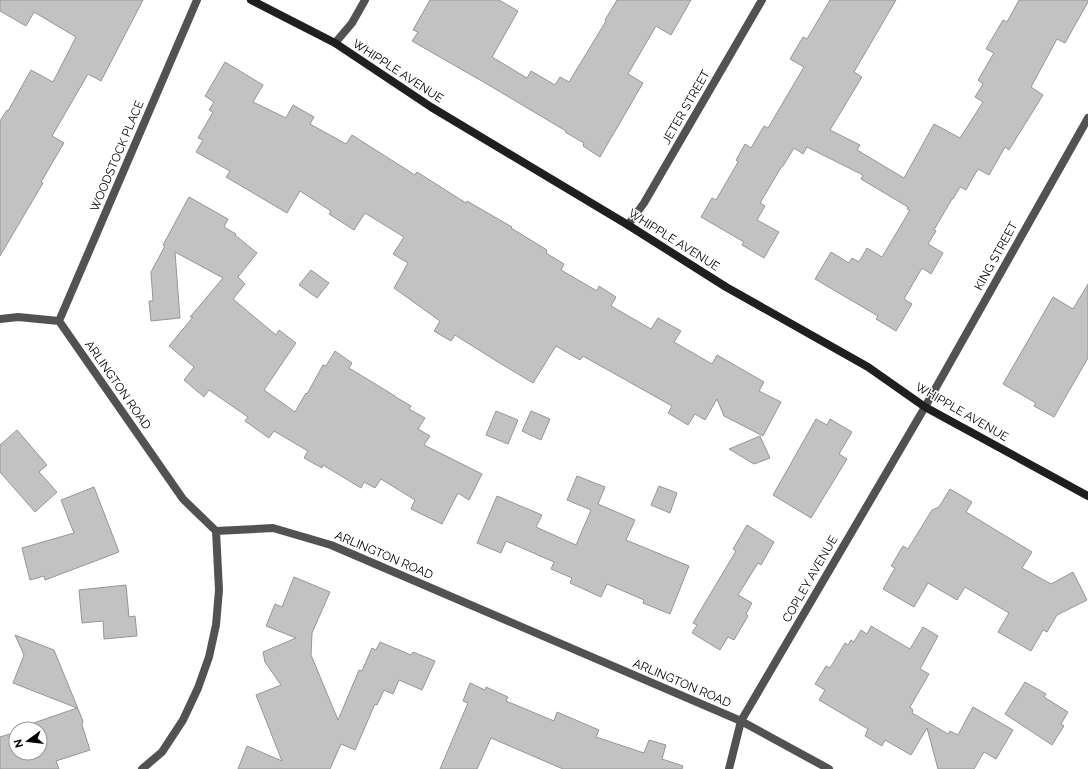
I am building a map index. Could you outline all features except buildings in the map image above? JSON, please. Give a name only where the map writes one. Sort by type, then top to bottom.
[{"type":"main road","name":"WHIPPLE AVENUE","points":[[251,0],[335,44],[431,107],[628,225],[726,287],[868,367],[925,407],[1088,496]]},
{"type":"street","name":"WOODSTOCK PLACE","points":[[59,321],[197,0]]},
{"type":"street","points":[[335,44],[352,23],[365,0]]},
{"type":"street","name":"JETER STREET","points":[[628,225],[644,203],[762,0]]},
{"type":"street","name":"KING STREET","points":[[925,407],[1088,118]]},
{"type":"street","points":[[0,319],[18,317],[59,321]]},
{"type":"street","name":"ARLINGTON ROAD","points":[[59,321],[183,498],[216,531],[273,528],[331,545],[741,721],[829,769]]},
{"type":"street","name":"COPLEY AVENUE","points":[[729,769],[741,721],[925,407]]},
{"type":"street","points":[[142,769],[162,752],[183,720],[198,688],[209,657],[216,625],[219,590],[216,531]]}]
